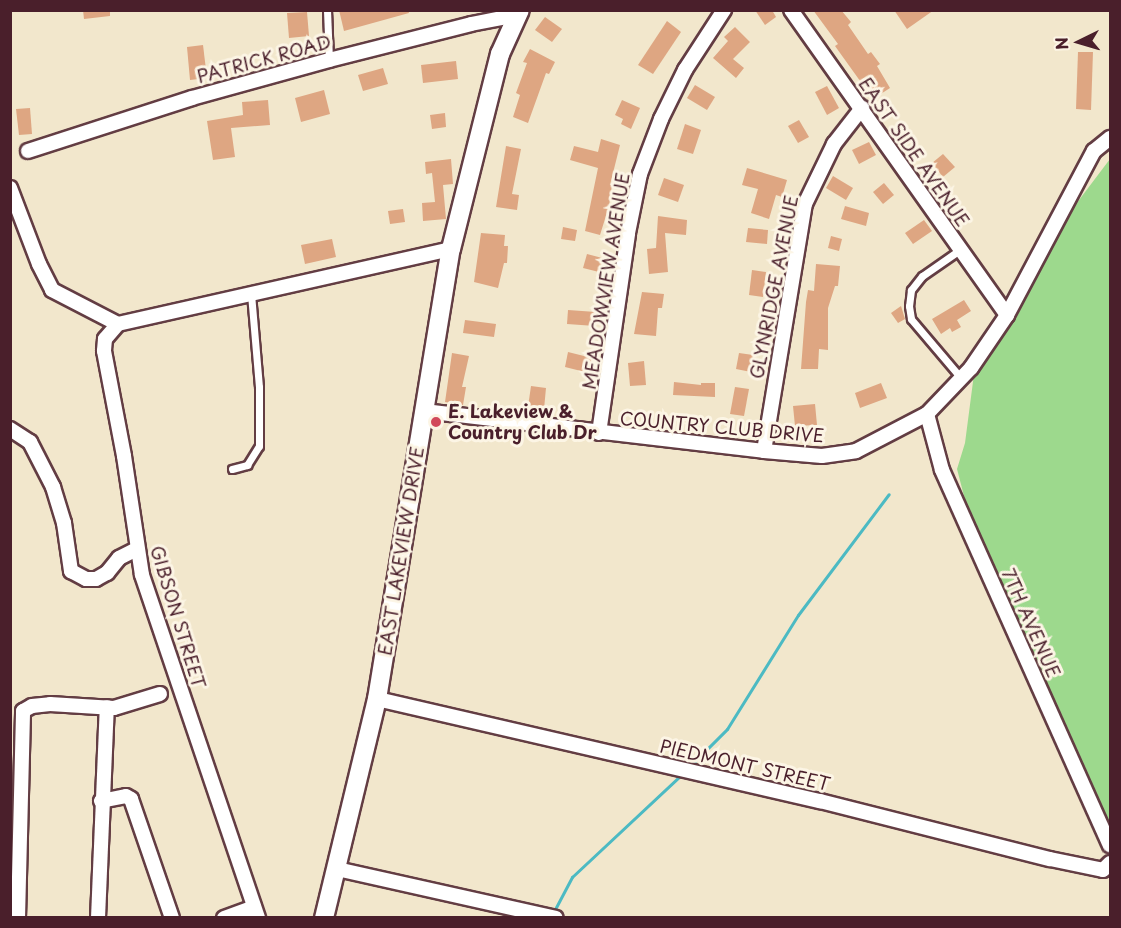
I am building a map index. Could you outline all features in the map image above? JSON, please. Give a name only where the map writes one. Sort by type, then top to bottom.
[{"type":"street","points":[[467,10],[471,24]]},
{"type":"street","name":"MEADOWVIEW AVENUE","points":[[599,433],[628,233],[640,174],[661,119],[685,70],[724,10]]},
{"type":"street","name":"EAST SIDE AVENUE","points":[[791,10],[1007,315]]},
{"type":"street","name":"PATRICK ROAD","points":[[28,151],[192,98],[329,60],[471,24],[517,15]]},
{"type":"street","name":"EAST LAKEVIEW DRIVE","points":[[324,918],[377,699],[451,249],[500,54],[517,15]]},
{"type":"street","name":"GLYNRIDGE AVENUE","points":[[764,451],[805,204],[834,144],[862,108]]},
{"type":"street","name":"COUNTRY CLUB DRIVE","points":[[424,411],[764,451],[822,456],[856,451],[927,414],[961,378],[1007,315],[1094,151],[1110,138]]},
{"type":"street","points":[[10,188],[39,264],[52,290],[118,324],[451,249]]},
{"type":"street","name":"GIBSON STREET","points":[[118,324],[105,339],[104,351],[124,456],[137,549],[157,623],[256,912]]},
{"type":"street","name":"7TH AVENUE","points":[[927,414],[942,470],[1110,845]]},
{"type":"street","points":[[10,429],[30,442],[53,487],[64,523],[71,571],[86,579],[96,579],[106,573],[119,558],[137,549]]},
{"type":"street","points":[[18,918],[23,711],[32,706],[50,704],[114,708],[160,694]]},
{"type":"street","name":"PIEDMONT STREET","points":[[377,699],[1107,867]]},
{"type":"street","points":[[98,918],[106,707]]},
{"type":"street","points":[[101,801],[126,796],[131,799],[172,918]]},
{"type":"street","points":[[337,869],[556,918]]},
{"type":"street","points":[[224,918],[256,912]]},
{"type":"lane","points":[[327,10],[329,60]]},
{"type":"lane","points":[[961,249],[922,276],[911,290],[909,306],[911,319],[961,378]]},
{"type":"lane","points":[[232,470],[247,465],[259,446],[259,387],[251,294]]},
{"type":"green space","points":[[1110,159],[1110,836],[1053,707],[1035,655],[970,519],[957,469],[965,443],[974,374],[1018,314],[1073,208]]},
{"type":"building","points":[[83,10],[110,10],[110,16],[84,19]]},
{"type":"building","points":[[339,10],[408,10],[409,13],[344,31]]},
{"type":"building","points":[[755,10],[772,10],[776,17],[765,25]]},
{"type":"building","points":[[813,10],[841,10],[851,22],[848,25],[868,54],[871,52],[880,64],[877,66],[890,88],[873,99],[835,46],[838,44]]},
{"type":"building","points":[[894,10],[934,10],[907,29]]},
{"type":"building","points":[[307,12],[309,36],[289,38],[287,13]]},
{"type":"building","points":[[545,17],[562,29],[552,42],[535,30]]},
{"type":"building","points":[[667,21],[681,32],[653,74],[638,65]]},
{"type":"building","points":[[735,27],[750,42],[733,59],[744,68],[736,78],[713,58],[728,41],[724,37]]},
{"type":"building","points":[[203,45],[207,78],[190,80],[187,47]]},
{"type":"building","points":[[530,49],[555,62],[549,74],[546,73],[528,123],[513,117],[520,95],[516,93],[527,63],[523,62]]},
{"type":"building","points":[[1078,52],[1093,52],[1091,110],[1076,109]]},
{"type":"building","points":[[456,61],[458,79],[423,83],[421,65]]},
{"type":"building","points":[[383,68],[388,84],[363,91],[358,75]]},
{"type":"building","points":[[695,85],[715,97],[707,110],[687,98]]},
{"type":"building","points":[[827,86],[839,108],[827,115],[815,92]]},
{"type":"building","points":[[324,90],[330,114],[301,122],[295,98]]},
{"type":"building","points":[[268,100],[270,125],[231,128],[235,157],[213,160],[207,121],[243,115],[242,102]]},
{"type":"building","points":[[622,100],[640,108],[631,129],[621,124],[623,119],[615,115]]},
{"type":"building","points":[[30,108],[32,134],[19,135],[16,109]]},
{"type":"building","points":[[445,113],[446,127],[432,129],[430,115]]},
{"type":"building","points":[[799,120],[809,137],[798,143],[788,126]]},
{"type":"building","points":[[685,124],[701,130],[693,154],[677,149]]},
{"type":"building","points":[[601,139],[620,145],[610,185],[612,185],[609,206],[600,235],[585,231],[598,168],[570,160],[574,146],[598,152]]},
{"type":"building","points":[[869,142],[876,155],[859,164],[852,150]]},
{"type":"building","points":[[506,146],[521,149],[512,194],[519,195],[517,210],[496,207]]},
{"type":"building","points":[[943,154],[955,167],[943,177],[932,163]]},
{"type":"building","points":[[451,159],[453,184],[443,185],[446,219],[423,221],[422,203],[435,202],[432,173],[426,174],[425,162]]},
{"type":"building","points":[[747,168],[787,180],[782,197],[776,195],[769,219],[751,213],[758,189],[742,185]]},
{"type":"building","points":[[833,176],[853,188],[846,200],[826,188]]},
{"type":"building","points":[[664,178],[684,185],[678,202],[658,195]]},
{"type":"building","points":[[884,183],[894,195],[883,204],[873,192]]},
{"type":"building","points":[[845,206],[869,213],[866,226],[841,219]]},
{"type":"building","points":[[403,209],[405,222],[390,224],[388,211]]},
{"type":"building","points":[[658,216],[687,220],[686,235],[665,233],[668,272],[649,274],[647,249],[656,248]]},
{"type":"building","points":[[924,220],[932,231],[913,244],[905,233]]},
{"type":"building","points":[[563,227],[577,230],[575,241],[561,239]]},
{"type":"building","points":[[748,228],[768,230],[767,244],[746,242]]},
{"type":"building","points":[[481,233],[505,235],[504,246],[508,246],[507,263],[504,263],[498,288],[474,282]]},
{"type":"building","points":[[831,236],[842,239],[839,251],[828,248]]},
{"type":"building","points":[[332,239],[336,257],[305,264],[301,245]]},
{"type":"building","points":[[587,254],[606,259],[603,273],[583,268]]},
{"type":"building","points":[[816,264],[840,266],[838,286],[835,286],[828,308],[828,350],[819,349],[818,369],[801,369],[806,302],[808,290],[814,291]]},
{"type":"building","points":[[752,270],[766,272],[763,297],[749,295]]},
{"type":"building","points":[[642,292],[664,294],[662,308],[658,308],[656,336],[634,334]]},
{"type":"building","points":[[964,300],[971,311],[957,320],[961,327],[952,332],[950,328],[941,334],[932,319]]},
{"type":"building","points":[[901,306],[905,319],[898,323],[891,313]]},
{"type":"building","points":[[568,310],[596,312],[595,326],[567,324]]},
{"type":"building","points":[[465,320],[496,324],[494,337],[463,333]]},
{"type":"building","points":[[568,352],[592,358],[589,373],[565,367]]},
{"type":"building","points":[[452,353],[469,356],[462,387],[466,387],[463,405],[445,402]]},
{"type":"building","points":[[739,353],[753,355],[751,372],[736,369]]},
{"type":"building","points":[[644,361],[646,385],[630,386],[628,363]]},
{"type":"building","points":[[674,382],[701,385],[701,383],[715,383],[715,397],[673,395]]},
{"type":"building","points":[[881,383],[887,398],[860,408],[855,393]]},
{"type":"building","points":[[531,386],[546,388],[544,409],[528,407]]},
{"type":"building","points":[[735,387],[749,389],[744,416],[730,414]]},
{"type":"building","points":[[815,404],[817,425],[795,426],[793,406]]},
{"type":"waterway","points":[[689,767],[727,729],[798,615],[889,494]]},
{"type":"waterway","points":[[553,913],[572,877],[682,774]]},
{"type":"place","name":"E. Lakeview & Country Club Dr","points":[[436,422]]}]
